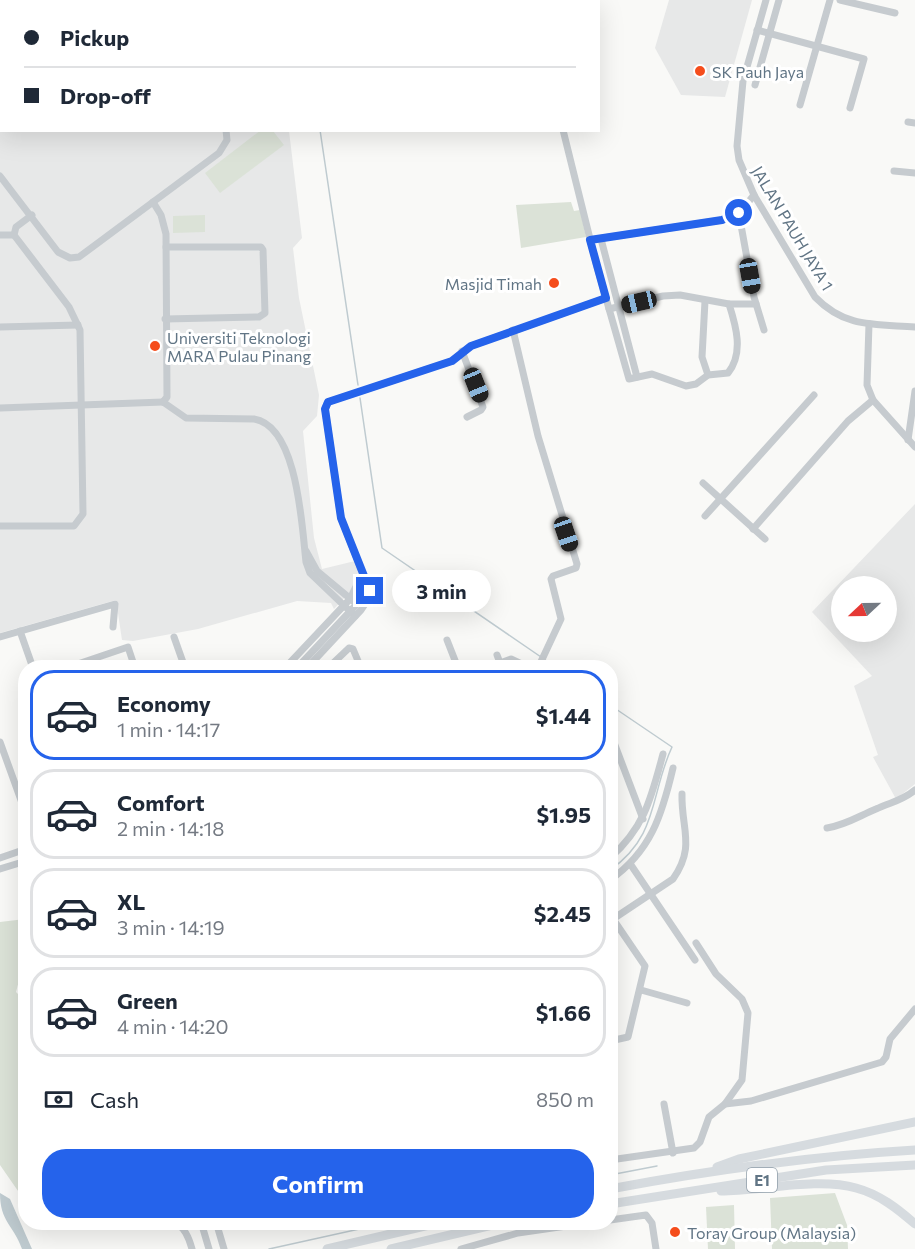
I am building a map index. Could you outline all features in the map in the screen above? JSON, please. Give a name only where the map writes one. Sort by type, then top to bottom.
[{"type":"highway","points":[[707,1172],[739,1159],[915,1122]]},
{"type":"highway","name":"E1","points":[[618,1188],[707,1172],[843,1154],[915,1150]]},
{"type":"highway","name":"E1","points":[[618,1203],[826,1170],[915,1165]]},
{"type":"highway","points":[[709,1188],[720,1191],[807,1186],[855,1188],[879,1197],[915,1224]]},
{"type":"highway","points":[[328,1248],[407,1230]]},
{"type":"highway","points":[[391,1249],[471,1230]]},
{"type":"street","name":"JALAN PAUH JAYA 1","points":[[766,0],[743,81],[737,146],[742,168],[754,195],[815,297],[836,316],[869,324],[915,327]]},
{"type":"street","points":[[755,85],[779,0]]},
{"type":"street","points":[[801,105],[830,0]]},
{"type":"street","points":[[840,0],[896,14]]},
{"type":"street","points":[[758,30],[864,59],[850,108]]},
{"type":"street","points":[[0,176],[58,252],[70,258],[79,257],[219,153],[227,140],[226,132]]},
{"type":"street","points":[[563,132],[590,240],[629,379],[657,374],[686,386],[696,384],[708,375],[728,374],[737,352],[738,340],[729,304]]},
{"type":"street","points":[[894,171],[915,173]]},
{"type":"street","points":[[590,240],[722,220],[739,213],[754,195]]},
{"type":"street","points":[[153,202],[164,226],[166,247],[167,397],[163,402]]},
{"type":"street","points":[[739,213],[756,304],[764,330]]},
{"type":"street","points":[[14,236],[16,227],[32,215]]},
{"type":"street","points":[[0,235],[14,236],[69,307],[78,325],[83,514],[78,524],[74,526],[0,526]]},
{"type":"street","points":[[601,239],[637,377]]},
{"type":"street","points":[[165,319],[259,317],[265,314],[263,250],[261,247],[166,247]]},
{"type":"street","points":[[609,309],[663,296],[680,296],[729,304],[756,304]]},
{"type":"street","points":[[304,660],[370,591],[341,518],[326,405],[344,395],[452,361],[462,351],[513,330],[606,298]]},
{"type":"street","points":[[705,301],[702,357],[708,375]]},
{"type":"street","points":[[869,324],[866,377],[873,400],[915,447]]},
{"type":"street","points":[[0,327],[78,325]]},
{"type":"street","points":[[513,330],[538,436],[577,564],[576,568],[553,576],[551,579],[561,619],[542,660]]},
{"type":"street","points":[[462,351],[483,407],[481,411],[467,417]]},
{"type":"street","points":[[908,440],[915,391]]},
{"type":"street","points":[[705,516],[814,395]]},
{"type":"street","points":[[753,529],[848,421],[873,400]]},
{"type":"street","points":[[0,408],[163,402],[186,418],[254,419],[268,426],[281,442],[292,471],[306,562],[310,573],[350,611]]},
{"type":"street","points":[[703,483],[765,539]]},
{"type":"street","points":[[306,552],[317,571],[356,604]]},
{"type":"street","points":[[356,604],[360,578]]},
{"type":"street","points":[[312,660],[356,604],[363,591]]},
{"type":"street","points":[[0,637],[114,604],[113,627]]},
{"type":"street","points":[[294,660],[350,611]]},
{"type":"street","points":[[20,631],[30,660]]},
{"type":"street","points":[[174,637],[182,660]]},
{"type":"street","points":[[447,640],[455,660]]},
{"type":"street","points":[[96,660],[128,647],[132,660]]},
{"type":"street","points":[[336,660],[349,648],[353,649],[358,660]]},
{"type":"street","points":[[497,655],[499,660]]},
{"type":"street","points":[[0,742],[18,792]]},
{"type":"street","points":[[618,753],[643,819]]},
{"type":"street","points":[[618,851],[631,839],[643,819],[663,754]]},
{"type":"street","points":[[618,874],[631,865],[651,836],[663,808],[673,768]]},
{"type":"street","points":[[827,828],[846,825],[886,805],[902,801],[915,790]]},
{"type":"street","points":[[618,916],[673,879],[687,851],[682,794]]},
{"type":"street","points":[[0,858],[18,852]]},
{"type":"street","points":[[0,869],[18,863]]},
{"type":"street","points":[[631,865],[695,960]]},
{"type":"street","points":[[618,928],[643,960],[645,972],[628,1037],[618,1039]]},
{"type":"street","points":[[618,1159],[694,1148],[700,1142],[709,1117],[725,1104],[742,1080],[748,1013],[742,999],[716,974],[696,943]]},
{"type":"street","points":[[641,990],[687,1003]]},
{"type":"street","points":[[725,1104],[751,1101],[882,1062],[888,1052],[887,1046],[915,1009]]},
{"type":"street","points":[[664,1104],[673,1152]]},
{"type":"street","points":[[618,1219],[646,1215],[652,1223],[656,1249]]},
{"type":"street","points":[[186,1230],[192,1249]]},
{"type":"street","points":[[203,1230],[209,1249]]},
{"type":"street","points":[[218,1230],[224,1249]]},
{"type":"street","points":[[461,1249],[518,1233],[539,1230]]},
{"type":"shaded area","name":"SK Pauh Jaya","points":[[669,0],[752,0],[725,97],[681,95],[655,48]]},
{"type":"shaded area","name":"Universiti Teknologi MARA Pulau Pinang","points":[[0,132],[289,132],[302,238],[293,248],[299,298],[319,395],[317,416],[303,431],[314,538],[322,569],[355,561],[359,570],[350,592],[334,609],[331,603],[297,601],[198,629],[133,641],[122,640],[116,600],[0,633]]},
{"type":"shaded area","points":[[258,132],[274,132],[284,145],[220,193],[205,173]]},
{"type":"shaded area","points":[[571,202],[574,211],[580,210],[586,237],[521,248],[516,205]]},
{"type":"shaded area","points":[[205,215],[205,232],[173,233],[173,216]]},
{"type":"shaded area","points":[[915,504],[915,784],[896,799],[873,757],[878,755],[854,686],[872,676],[840,642],[897,642],[897,576],[846,576]]},
{"type":"shaded area","points":[[831,592],[831,632],[812,612]]},
{"type":"shaded area","points":[[18,920],[16,992],[18,994],[18,1191],[0,1165],[0,922]]},
{"type":"shaded area","points":[[0,1193],[10,1199],[18,1217],[18,1230],[24,1230],[32,1249],[22,1249],[5,1217]]},
{"type":"shaded area","points":[[835,1193],[847,1225],[848,1249],[772,1249],[770,1198]]},
{"type":"shaded area","points":[[734,1205],[735,1249],[708,1249],[706,1207]]},
{"type":"waterway","points":[[320,132],[358,385]]},
{"type":"waterway","points":[[360,398],[382,548],[541,657]]},
{"type":"waterway","points":[[618,710],[672,747],[645,829],[637,843],[618,864]]},
{"type":"waterway","points":[[618,1173],[657,1166]]},
{"type":"waterway","points":[[269,1249],[355,1230]]},
{"type":"place","name":"SK Pauh Jaya","points":[[700,71]]},
{"type":"place","name":"Masjid Timah","points":[[554,283]]},
{"type":"place","name":"Universiti Teknologi MARA Pulau Pinang","points":[[155,346]]},
{"type":"place","name":"Toray Group (Malaysia)","points":[[675,1232]]},
{"type":"route","points":[[370,591],[341,518],[325,409],[328,402],[452,361],[471,346],[606,298],[590,240],[722,220],[739,213]]}]
